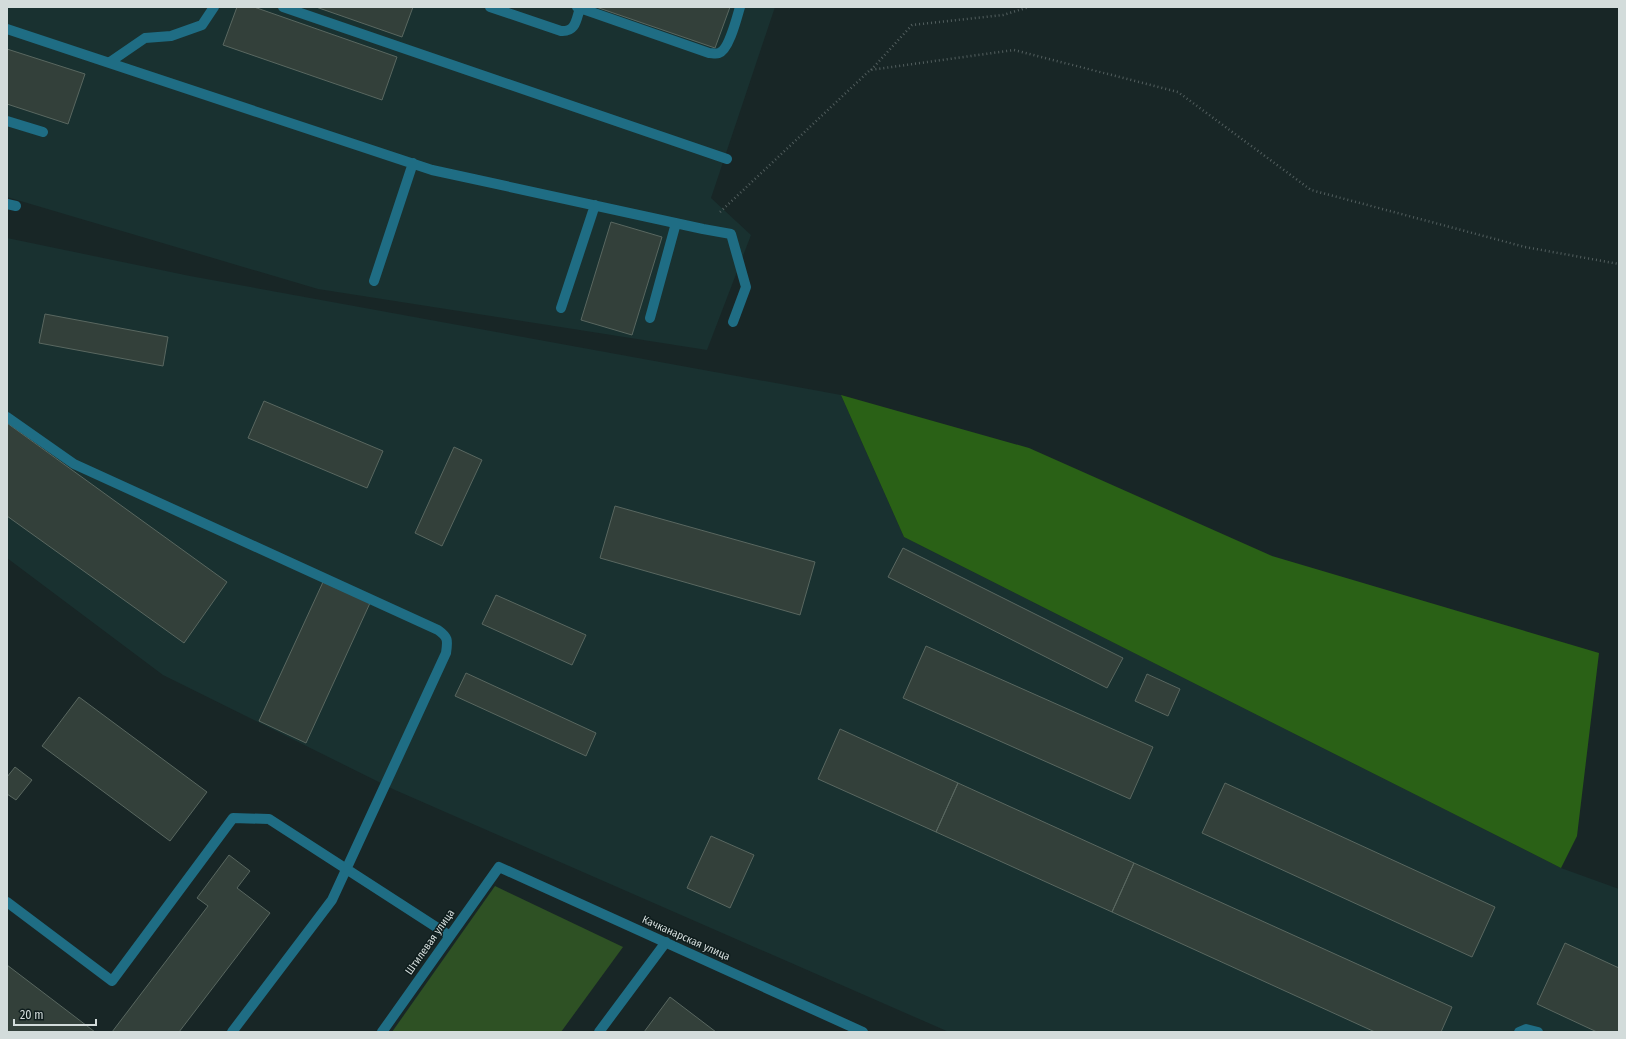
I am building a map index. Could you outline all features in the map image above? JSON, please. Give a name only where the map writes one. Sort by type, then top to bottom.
[{"type":"street","points":[[110,62],[145,38],[172,36],[202,25],[214,7]]},
{"type":"street","points":[[283,7],[727,159]]},
{"type":"street","points":[[490,7],[561,32],[568,32],[574,26],[578,8],[709,53],[718,53],[724,50],[728,44],[740,7]]},
{"type":"street","points":[[7,29],[432,170],[732,234],[746,287],[733,322]]},
{"type":"street","points":[[7,121],[43,132]]},
{"type":"street","points":[[374,281],[413,163]]},
{"type":"street","points":[[561,308],[595,205]]},
{"type":"street","points":[[650,318],[676,223]]},
{"type":"street","points":[[7,417],[74,464],[438,630],[446,636],[448,643],[446,653],[332,900],[232,1032]]},
{"type":"street","points":[[7,902],[112,981],[233,818],[269,818],[450,936]]},
{"type":"street","name":"Штилевая улица","points":[[382,1032],[499,867]]},
{"type":"street","name":"Качканарская улица","points":[[499,867],[863,1032]]},
{"type":"street","points":[[599,1032],[666,942]]},
{"type":"street","points":[[1519,1032],[1526,1029],[1538,1032]]},
{"type":"path","points":[[703,229],[870,70],[912,24],[1003,15],[1029,7]]},
{"type":"path","points":[[870,70],[1014,50],[1178,92],[1311,190],[1524,247],[1619,264]]},
{"type":"shaded area","points":[[7,7],[775,7],[711,198],[751,235],[707,350],[318,289],[7,197]]},
{"type":"shaded area","points":[[7,238],[190,276],[841,395],[904,537],[1561,868],[1619,889],[1619,1032],[949,1032],[395,790],[163,675],[7,558]]},
{"type":"green space","points":[[841,395],[1029,448],[1272,556],[1599,653],[1577,836],[1561,868],[904,537]]},
{"type":"green space","points":[[495,886],[623,947],[561,1032],[392,1032]]},
{"type":"building","points":[[237,7],[254,7],[397,57],[382,100],[223,45]]},
{"type":"building","points":[[316,7],[413,7],[402,37]]},
{"type":"building","points":[[596,7],[730,7],[715,48]]},
{"type":"building","points":[[7,49],[85,74],[68,124],[7,104]]},
{"type":"building","points":[[611,222],[662,237],[632,335],[581,320]]},
{"type":"building","points":[[45,314],[168,337],[163,366],[39,343]]},
{"type":"building","points":[[264,401],[383,451],[367,488],[248,438]]},
{"type":"building","points":[[7,423],[227,582],[184,643],[7,516]]},
{"type":"building","points":[[454,447],[482,460],[442,546],[415,533]]},
{"type":"building","points":[[615,506],[815,562],[800,615],[600,558]]},
{"type":"building","points":[[903,548],[1123,658],[1107,688],[888,577]]},
{"type":"building","points":[[323,582],[370,603],[306,743],[259,721]]},
{"type":"building","points":[[496,595],[586,635],[572,665],[482,624]]},
{"type":"building","points":[[926,646],[1153,747],[1130,799],[903,698]]},
{"type":"building","points":[[466,673],[596,733],[586,756],[455,696]]},
{"type":"building","points":[[1147,674],[1180,689],[1168,716],[1135,701]]},
{"type":"building","points":[[79,697],[207,792],[170,841],[42,746]]},
{"type":"building","points":[[840,729],[958,783],[936,832],[818,779]]},
{"type":"building","points":[[15,767],[32,780],[16,800],[7,794],[7,777]]},
{"type":"building","points":[[958,783],[1134,863],[1112,912],[936,832]]},
{"type":"building","points":[[1225,783],[1495,907],[1472,957],[1202,833]]},
{"type":"building","points":[[711,836],[754,855],[730,908],[687,888]]},
{"type":"building","points":[[229,855],[250,871],[237,888],[270,913],[179,1032],[112,1032],[208,906],[197,898]]},
{"type":"building","points":[[1134,863],[1452,1007],[1441,1032],[1375,1032],[1112,912]]},
{"type":"building","points":[[1565,943],[1619,968],[1619,1032],[1597,1032],[1537,1004]]},
{"type":"building","points":[[7,965],[95,1032],[9,1032],[7,1030]]},
{"type":"building","points":[[670,997],[716,1032],[644,1032]]}]
